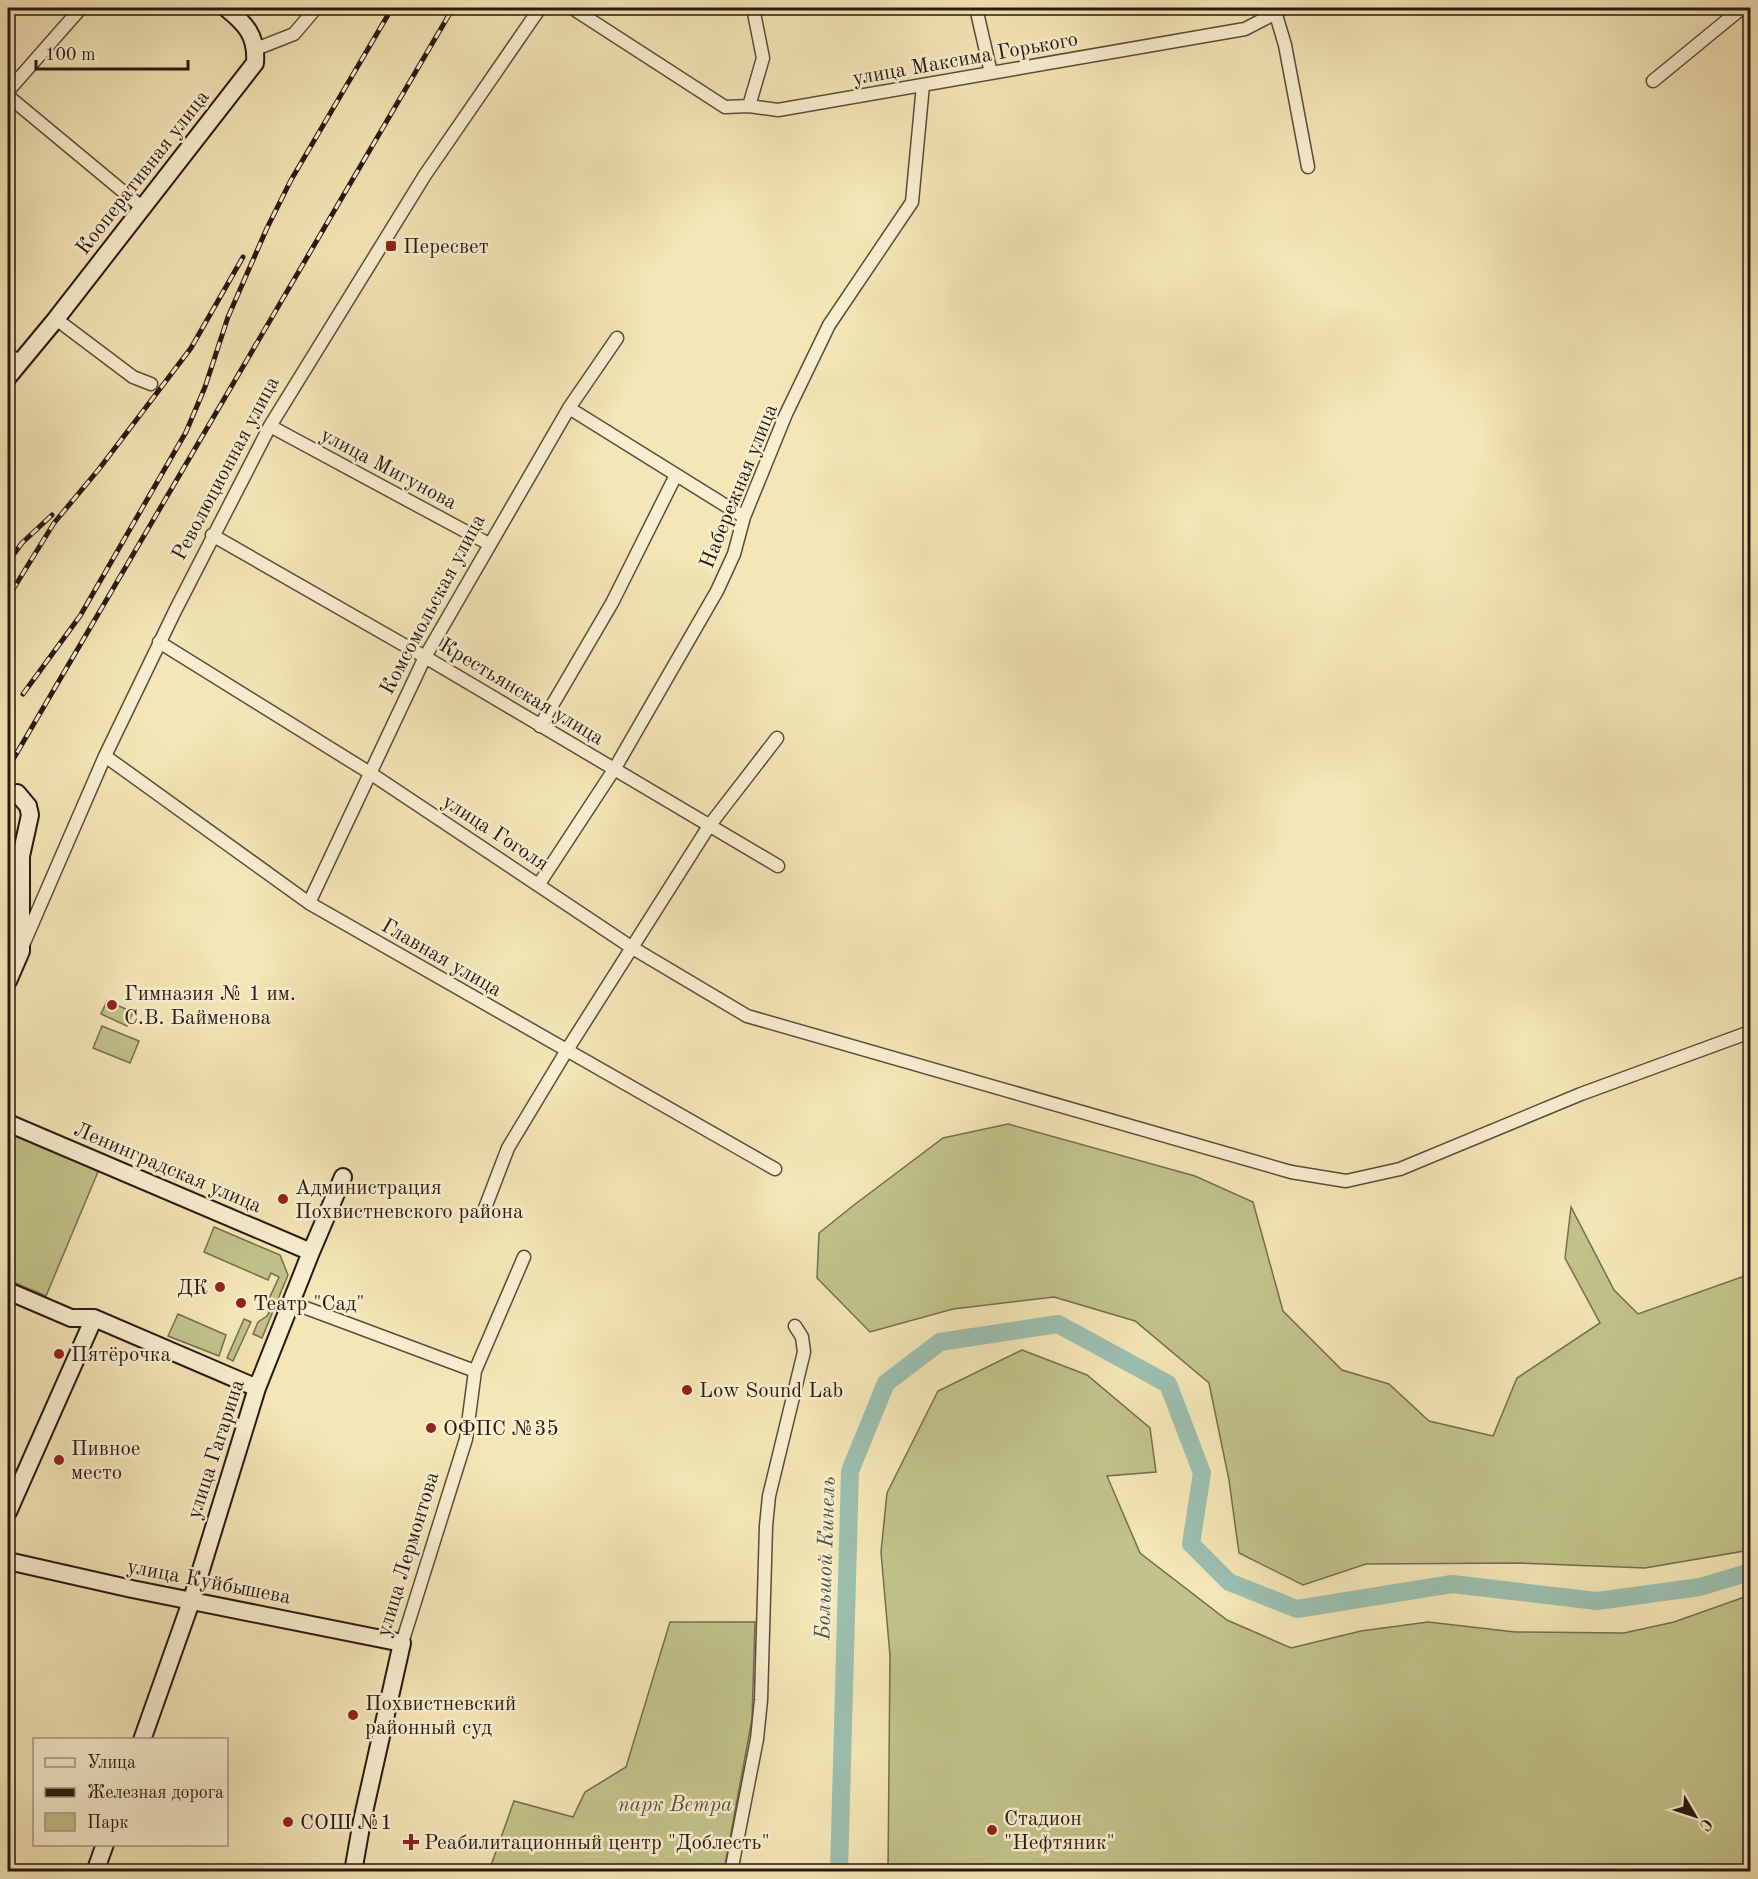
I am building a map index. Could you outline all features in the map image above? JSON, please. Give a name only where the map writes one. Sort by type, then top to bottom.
[{"type":"street","points":[[8,91],[81,8]]},
{"type":"street","points":[[226,8],[241,20],[251,35],[256,49],[294,33],[316,8]]},
{"type":"street","name":"Революционная улица","points":[[8,981],[105,756],[159,642],[270,426],[425,175],[540,8]]},
{"type":"street","name":"улица Максима Горького","points":[[572,8],[725,107],[749,106],[778,110],[1245,29],[1278,9]]},
{"type":"street","points":[[749,106],[763,58],[753,8]]},
{"type":"street","points":[[976,8],[990,73]]},
{"type":"street","points":[[1653,81],[1742,8]]},
{"type":"street","points":[[1278,9],[1308,167]]},
{"type":"street","name":"Кооперативная улица","points":[[8,377],[13,358],[56,319],[246,76],[255,63],[256,49]]},
{"type":"street","name":"Набережная улица","points":[[539,884],[615,768],[717,591],[734,554],[744,517],[786,414],[829,326],[912,202],[923,85]]},
{"type":"street","points":[[8,96],[143,208]]},
{"type":"street","points":[[56,319],[133,377],[151,384]]},
{"type":"street","name":"Комсомольская улица","points":[[309,903],[425,657],[569,408],[617,338]]},
{"type":"street","points":[[569,408],[744,517]]},
{"type":"street","name":"улица Мигунова","points":[[270,426],[489,544]]},
{"type":"street","points":[[540,726],[612,603],[676,475]]},
{"type":"street","name":"Крестьянская улица","points":[[213,535],[615,768],[778,866]]},
{"type":"street","name":"улица Гоголя","points":[[159,642],[370,773],[632,947],[747,1016],[1291,1172],[1346,1181],[1400,1169],[1581,1094],[1750,1032]]},
{"type":"street","points":[[485,1208],[508,1148],[567,1050],[710,826],[777,738]]},
{"type":"street","name":"Главная улица","points":[[105,756],[309,903],[775,1168]]},
{"type":"street","points":[[16,793],[28,806],[30,815],[21,856],[21,951]]},
{"type":"street","name":"Ленинградская улица","points":[[8,1123],[311,1252]]},
{"type":"street","name":"улица Гагарина","points":[[143,1738],[192,1599],[257,1388],[290,1302],[343,1177]]},
{"type":"street","name":"улица Лермонтова","points":[[353,1872],[362,1821],[402,1643],[466,1439],[476,1371],[524,1257]]},
{"type":"street","points":[[8,1291],[71,1318],[94,1318],[257,1388]]},
{"type":"street","points":[[290,1302],[476,1371]]},
{"type":"street","points":[[8,1512],[16,1489],[94,1318]]},
{"type":"street","points":[[731,1872],[757,1739],[761,1700],[766,1526],[769,1496],[804,1352],[802,1337],[795,1326]]},
{"type":"street","name":"улица Куйбышева","points":[[8,1561],[402,1643]]},
{"type":"street","points":[[95,1872],[105,1846]]},
{"type":"green space","points":[[107,1001],[133,1012],[127,1026],[101,1014]]},
{"type":"green space","points":[[102,1026],[139,1041],[130,1063],[93,1048]]},
{"type":"green space","points":[[1008,1124],[1195,1176],[1253,1202],[1283,1311],[1342,1370],[1389,1384],[1429,1421],[1493,1436],[1517,1378],[1600,1323],[1565,1258],[1571,1207],[1614,1290],[1638,1314],[1750,1274],[1750,1550],[1645,1568],[1518,1563],[1366,1564],[1303,1585],[1239,1553],[1229,1480],[1209,1383],[1135,1321],[1054,1297],[953,1309],[870,1332],[817,1278],[819,1233],[943,1138]]},
{"type":"green space","points":[[8,1128],[100,1167],[46,1296],[8,1280]]},
{"type":"green space","points":[[214,1227],[280,1255],[288,1275],[262,1338],[253,1334],[258,1322],[270,1311],[269,1299],[279,1277],[271,1273],[268,1280],[204,1252]]},
{"type":"green space","points":[[178,1314],[226,1335],[219,1356],[168,1336]]},
{"type":"green space","points":[[244,1319],[251,1322],[233,1361],[227,1358]]},
{"type":"green space","points":[[1022,1350],[1087,1375],[1150,1428],[1156,1472],[1107,1476],[1140,1553],[1227,1620],[1291,1648],[1361,1631],[1428,1622],[1515,1632],[1624,1633],[1674,1622],[1750,1595],[1750,1871],[888,1871],[890,1656],[881,1552],[887,1493],[938,1391]]},
{"type":"green space","name":"парк Ветра","points":[[670,1622],[755,1622],[752,1719],[724,1871],[489,1871],[514,1801],[573,1817],[585,1792],[626,1767]]},
{"type":"waterway","name":"Большой Кинель","points":[[839,1872],[850,1471],[886,1383],[940,1342],[1058,1324],[1168,1384],[1202,1473],[1191,1544],[1229,1582],[1297,1609],[1452,1584],[1597,1601],[1700,1587],[1750,1572]]},
{"type":"railway","points":[[23,694],[80,616],[186,432],[205,387],[228,317],[267,228],[291,180],[392,8]]},
{"type":"railway","points":[[8,768],[453,8]]},
{"type":"railway","points":[[12,591],[54,523],[99,469],[191,348],[243,257]]},
{"type":"railway","points":[[8,562],[22,543],[52,515]]},
{"type":"place","name":"Пересвет","points":[[391,246]]},
{"type":"place","name":"Гимназия № 1 им. С.В. Байменова","points":[[112,1005]]},
{"type":"place","name":"Администрация Похвистневского района","points":[[283,1199]]},
{"type":"place","name":"ДК","points":[[220,1287]]},
{"type":"place","name":"Театр \"Сад\"","points":[[241,1303]]},
{"type":"place","name":"Пятёрочка","points":[[59,1354]]},
{"type":"place","name":"Low Sound Lab","points":[[687,1390]]},
{"type":"place","name":"ОФПС №35","points":[[431,1428]]},
{"type":"place","name":"Пивное место","points":[[59,1460]]},
{"type":"place","name":"Похвистневский районный суд","points":[[353,1715]]},
{"type":"place","name":"СОШ №1","points":[[288,1822]]},
{"type":"place","name":"Стадион \"Нефтяник\"","points":[[992,1830]]},
{"type":"place","name":"Реабилитационный центр \"Доблесть\"","points":[[411,1842]]}]
